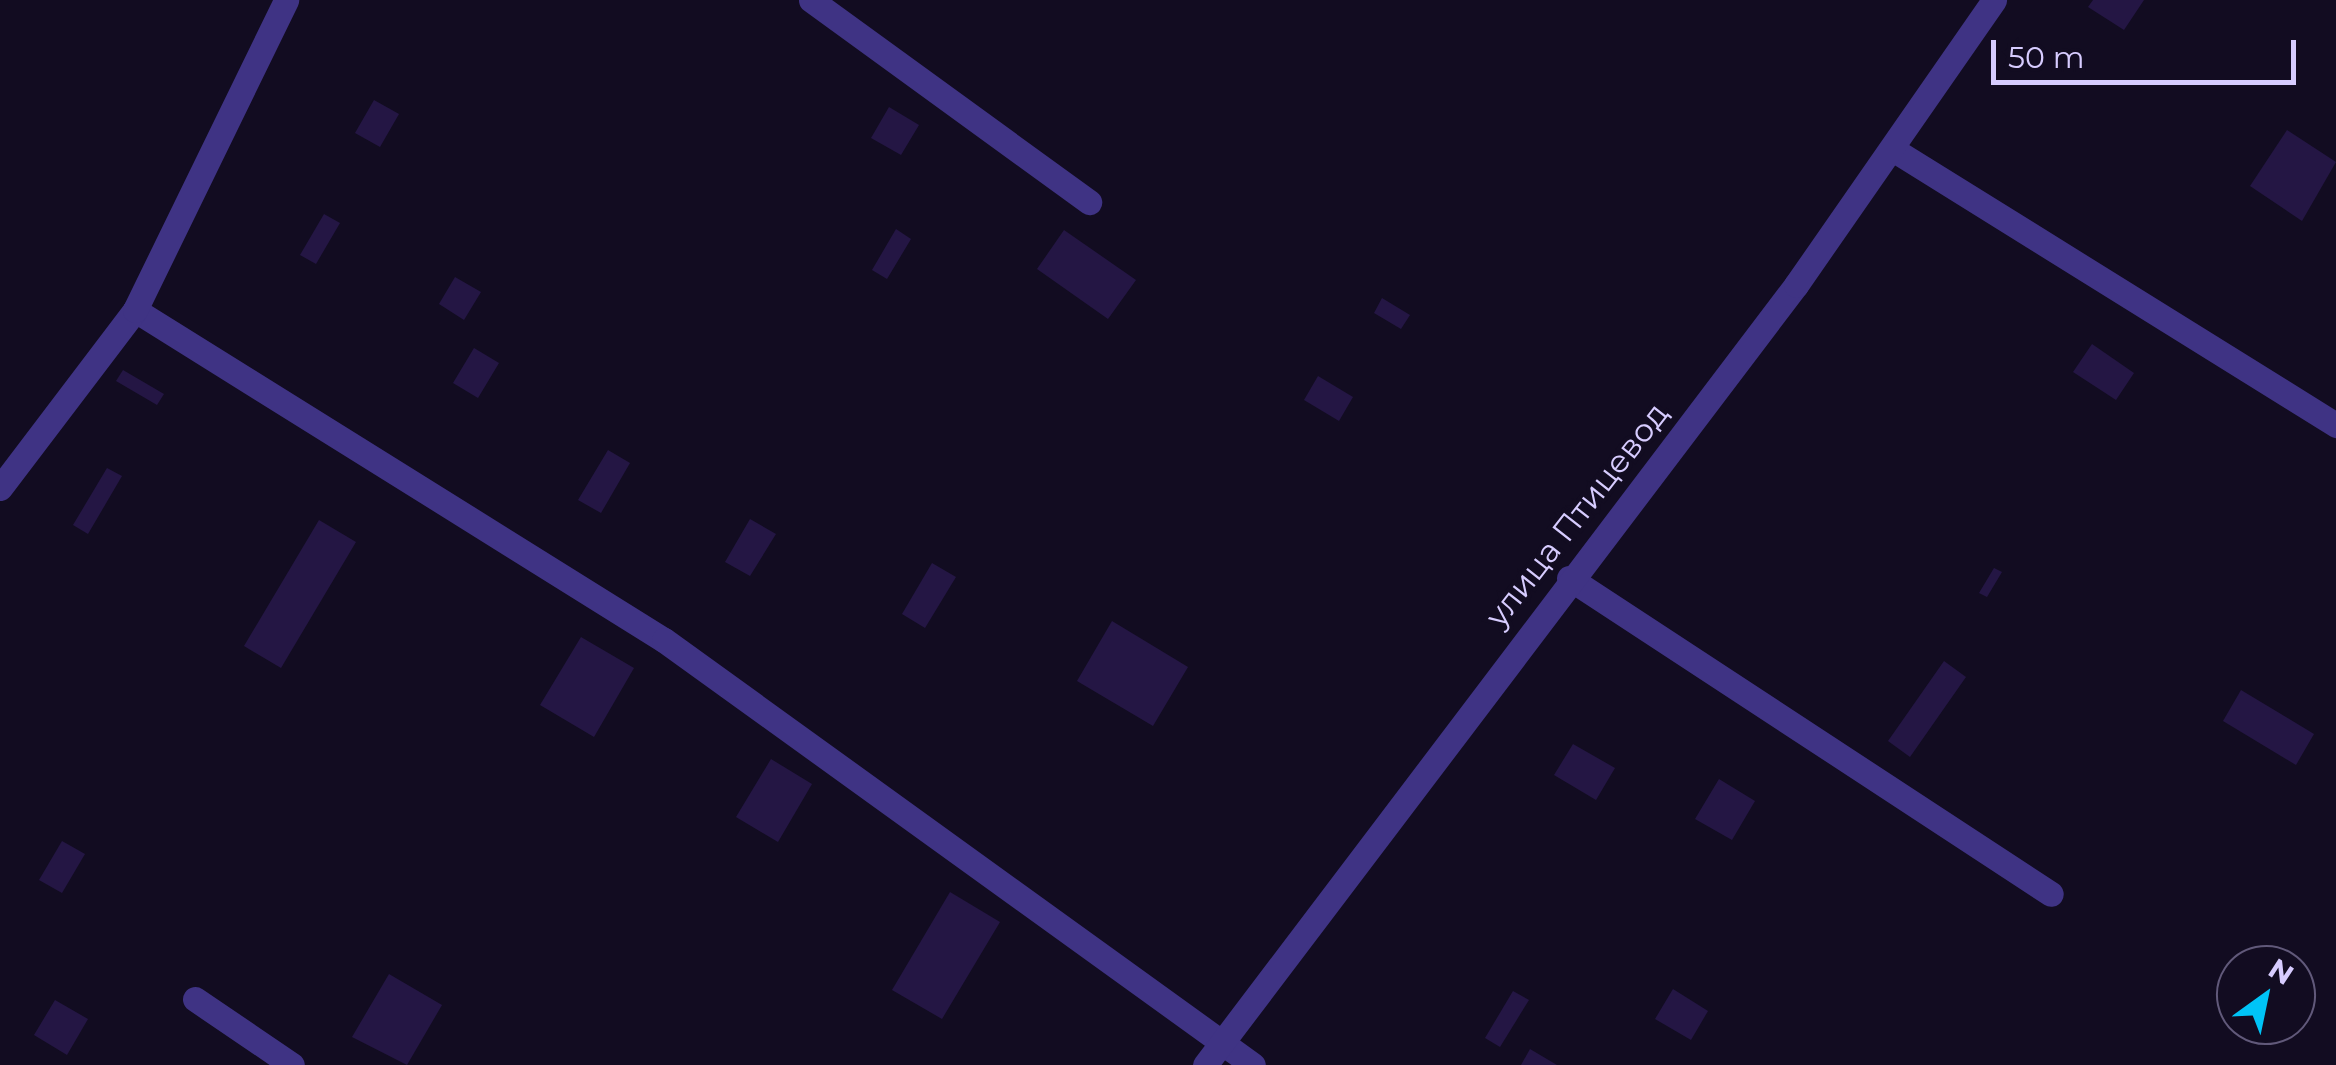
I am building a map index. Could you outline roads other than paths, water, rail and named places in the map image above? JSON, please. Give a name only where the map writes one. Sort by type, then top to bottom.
[{"type":"street","points":[[0,488],[134,310],[286,0]]},
{"type":"street","points":[[811,0],[1089,202]]},
{"type":"street","name":"улица Птицевод","points":[[1212,1055],[1894,150],[1994,0]]},
{"type":"street","points":[[1894,150],[2336,425]]},
{"type":"street","points":[[134,310],[664,640],[1212,1055],[1253,1065]]},
{"type":"street","points":[[1568,578],[2052,894]]},
{"type":"street","points":[[195,999],[292,1065]]}]
